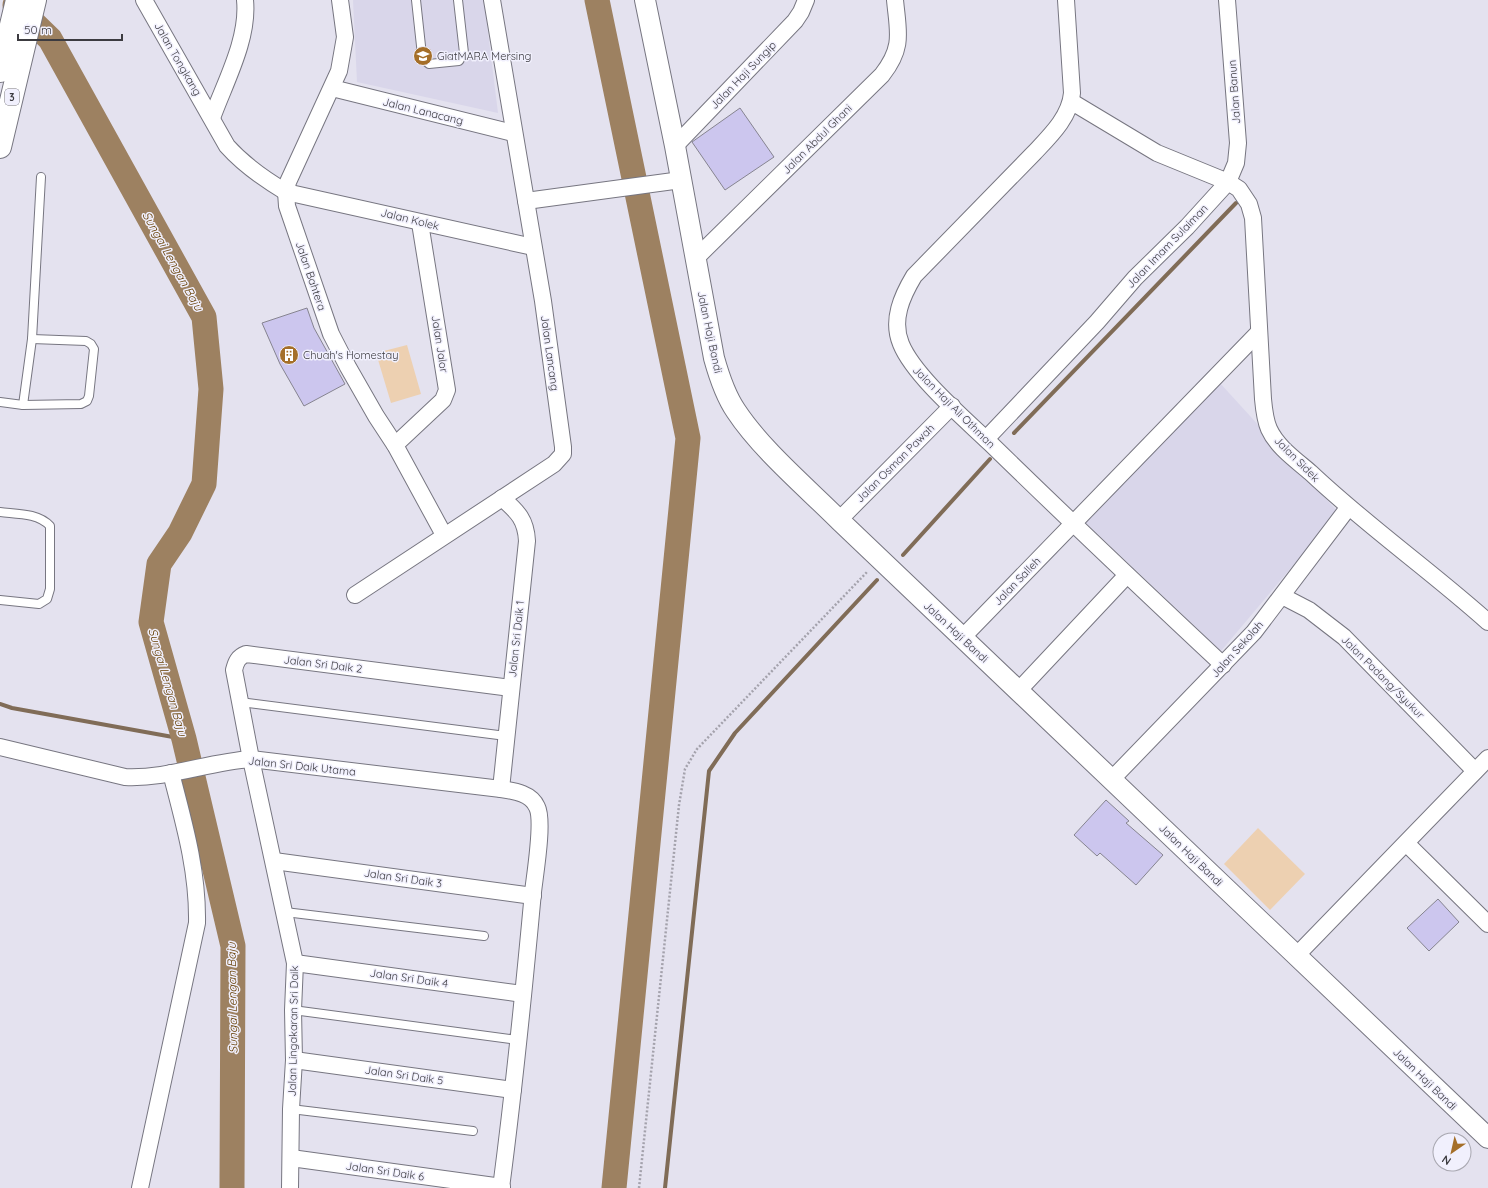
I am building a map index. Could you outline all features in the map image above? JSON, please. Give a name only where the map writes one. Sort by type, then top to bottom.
[{"type":"highway","name":"3","points":[[0,147],[16,44],[17,0]]},
{"type":"highway","name":"3","points":[[0,71],[16,44],[35,0]]},
{"type":"street","name":"Jalan Tongkang","points":[[144,0],[221,136],[234,154],[254,172],[286,192]]},
{"type":"street","points":[[212,118],[242,39],[245,25],[245,0]]},
{"type":"street","name":"Jalan Bahtera","points":[[340,0],[345,37],[339,71],[288,182],[286,192],[287,206],[331,334],[348,368],[395,445],[444,535]]},
{"type":"street","name":"Jalan Haji Bandi","points":[[645,0],[675,146],[714,358],[727,394],[735,410],[752,432],[838,520],[1019,690],[1488,1138]]},
{"type":"street","name":"Jalan Haji Sungip","points":[[675,146],[795,21],[806,0]]},
{"type":"street","name":"Jalan Abdul Ghani","points":[[696,258],[893,61],[898,44],[895,0]]},
{"type":"street","points":[[1066,0],[1072,102],[1157,153],[1228,182]]},
{"type":"street","name":"Jalan Banun","points":[[1227,0],[1238,143],[1236,163],[1228,182]]},
{"type":"street","name":"Jalan Lancang","points":[[356,595],[444,535],[554,464],[563,454],[564,447],[543,301],[493,2]]},
{"type":"street","name":"Jalan Lanacang","points":[[332,88],[514,133]]},
{"type":"street","name":"Jalan Haji Ali Othman","points":[[1072,102],[1066,114],[1051,135],[914,276],[905,291],[900,306],[897,323],[900,342],[910,363],[952,406],[1072,523],[1223,666]]},
{"type":"street","points":[[526,201],[681,180]]},
{"type":"street","name":"Jalan Sidek","points":[[1228,182],[1239,189],[1249,204],[1253,218],[1258,333],[1265,417],[1269,430],[1280,444],[1348,508],[1398,546],[1488,622]]},
{"type":"street","name":"Jalan Imam Sulaiman","points":[[986,439],[1097,322],[1135,278],[1187,227],[1228,182]]},
{"type":"street","name":"Jalan Kolek","points":[[286,192],[395,215],[420,223],[533,247]]},
{"type":"street","name":"Jalan Jalor","points":[[395,445],[443,400],[447,390],[420,223]]},
{"type":"street","name":"Jalan Salleh","points":[[962,638],[1258,333]]},
{"type":"street","name":"Jalan Osman Pawah","points":[[838,520],[952,406]]},
{"type":"street","name":"Jalan Sri Daik 1","points":[[501,789],[527,535],[522,519],[502,498]]},
{"type":"street","name":"Jalan Sekolah","points":[[1112,779],[1223,666],[1254,632],[1348,508]]},
{"type":"street","points":[[1019,690],[1127,575]]},
{"type":"street","name":"Jalan Padang/Syukur","points":[[1282,596],[1309,610],[1344,637],[1475,771]]},
{"type":"street","name":"Jalan Sri Daik 2","points":[[250,759],[234,670],[236,662],[241,656],[246,654],[511,688]]},
{"type":"street","name":"Jalan Sri Daik Utama","points":[[0,746],[125,777],[143,778],[217,763],[250,759],[517,792],[533,801],[538,807],[540,827],[533,896]]},
{"type":"street","points":[[1296,956],[1407,844],[1488,758]]},
{"type":"street","name":"Jalan Lingakaran Sri Daik","points":[[250,759],[274,860],[295,963],[290,1188]]},
{"type":"street","points":[[140,1188],[197,923],[195,873],[177,772]]},
{"type":"street","points":[[1407,844],[1488,924]]},
{"type":"street","name":"Jalan Sri Daik 3","points":[[274,860],[533,896]]},
{"type":"street","points":[[502,1188],[533,896]]},
{"type":"street","name":"Jalan Sri Daik 4","points":[[295,963],[523,994]]},
{"type":"street","name":"Jalan Sri Daik 5","points":[[294,1060],[513,1090]]},
{"type":"street","name":"Jalan Sri Daik 6","points":[[291,1158],[502,1188]]},
{"type":"lane","points":[[416,0],[422,54],[424,60],[429,64],[459,61],[464,53],[458,0]]},
{"type":"lane","points":[[23,405],[32,339],[41,177]]},
{"type":"lane","points":[[0,402],[23,405],[81,404],[87,401],[90,396],[94,349],[91,344],[86,341],[32,339]]},
{"type":"lane","points":[[0,512],[37,517],[45,521],[50,526],[50,589],[47,599],[39,604],[0,600]]},
{"type":"lane","points":[[240,702],[506,736]]},
{"type":"lane","points":[[284,912],[484,936]]},
{"type":"lane","points":[[293,1010],[518,1040]]},
{"type":"lane","points":[[291,1109],[473,1131]]},
{"type":"path","points":[[639,1188],[679,805],[685,770],[697,749],[880,559]]},
{"type":"shaded area","name":"GiatMARA Mersing","points":[[353,0],[484,0],[498,113],[357,82]]},
{"type":"shaded area","points":[[407,345],[421,394],[391,403],[376,353]]},
{"type":"shaded area","points":[[1219,382],[1338,512],[1221,651],[1084,521]]},
{"type":"shaded area","points":[[1258,828],[1305,874],[1270,910],[1224,864]]},
{"type":"building","points":[[740,108],[774,157],[725,190],[692,142]]},
{"type":"building","points":[[307,308],[314,328],[345,384],[304,406],[280,364],[262,323]]},
{"type":"building","points":[[1106,800],[1129,821],[1126,823],[1163,855],[1136,885],[1100,853],[1097,856],[1074,835]]},
{"type":"building","points":[[1438,899],[1459,922],[1429,951],[1407,928]]},
{"type":"waterway","points":[[597,0],[688,438],[614,1188]]},
{"type":"waterway","name":"Sungai Lengan Baju","points":[[15,5],[50,39],[204,317],[211,389],[204,484],[180,533],[159,564],[151,622],[184,739],[233,946],[232,1188]]},
{"type":"waterway","points":[[1014,433],[1236,203]]},
{"type":"waterway","points":[[903,555],[990,459]]},
{"type":"waterway","points":[[665,1188],[709,771],[735,733],[877,580]]},
{"type":"waterway","points":[[0,704],[12,708],[184,739]]},
{"type":"place","name":"GiatMARA Mersing","points":[[423,56]]},
{"type":"place","name":"Chuah's Homestay","points":[[289,355]]}]
